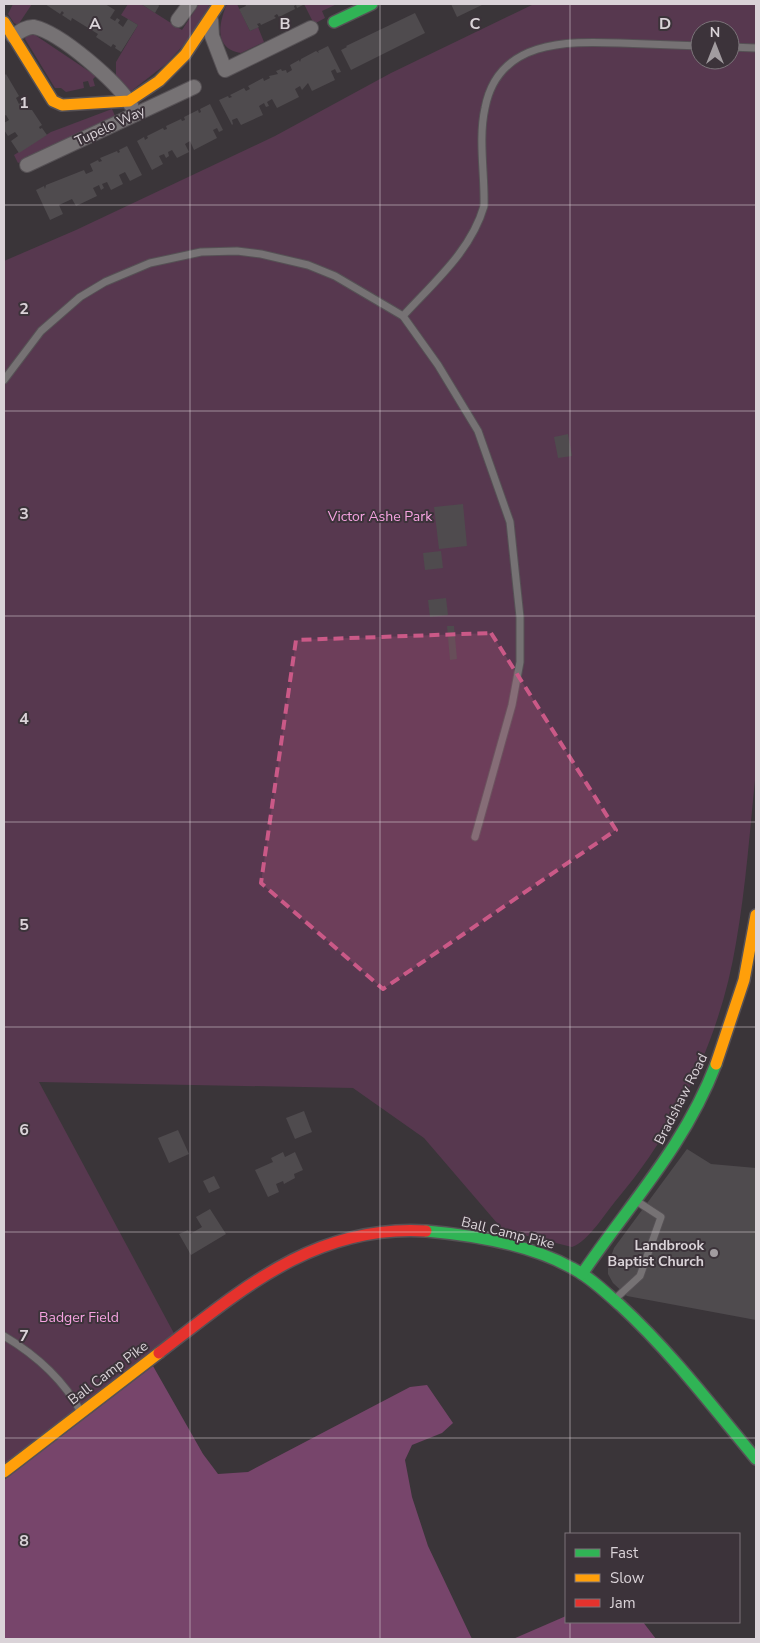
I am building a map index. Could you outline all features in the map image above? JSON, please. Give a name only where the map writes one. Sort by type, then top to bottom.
[{"type":"street","points":[[178,20],[190,4]]},
{"type":"street","points":[[4,22],[53,101],[62,105],[110,101],[129,102],[166,75],[185,55],[211,20],[219,4]]},
{"type":"street","points":[[334,22],[372,4]]},
{"type":"street","points":[[211,20],[212,36],[225,70],[311,28]]},
{"type":"street","points":[[13,36],[28,27],[35,28],[80,53],[99,69],[129,102],[137,114]]},
{"type":"street","name":"Tupelo Way","points":[[27,165],[194,87]]},
{"type":"street","name":"Bradshaw Road","points":[[582,1274],[638,1202],[678,1142],[712,1075],[734,1018],[745,978],[756,915]]},
{"type":"street","name":"Ball Camp Pike","points":[[4,1472],[81,1412],[265,1275],[317,1247],[348,1237],[379,1232],[446,1233],[485,1239],[557,1260],[582,1274],[658,1342],[756,1459]]},
{"type":"lane","points":[[403,316],[464,249],[480,221],[484,206],[484,109],[490,90],[499,75],[511,63],[525,54],[546,45],[578,42],[690,46]]},
{"type":"lane","points":[[740,47],[756,48]]},
{"type":"lane","points":[[4,380],[40,331],[80,297],[105,282],[150,263],[201,252],[237,251],[261,254],[308,265],[335,276],[403,316],[438,365],[478,431],[510,522],[520,616],[520,662],[512,705],[475,837]]},
{"type":"lane","points":[[614,1301],[622,1291],[640,1276],[661,1217],[638,1202]]},
{"type":"lane","points":[[4,1336],[48,1368],[70,1392],[81,1412]]},
{"type":"highlighted area","points":[[491,633],[616,830],[383,989],[261,883],[296,640]]},
{"type":"green space","points":[[13,4],[32,4],[18,25],[14,23],[8,14]]},
{"type":"green space","points":[[128,4],[141,4],[182,30],[199,4],[210,4],[191,37],[166,64],[130,92],[116,76],[116,62],[138,25],[121,15]]},
{"type":"green space","points":[[227,4],[237,4],[250,31],[258,27],[264,42],[241,53],[226,46],[220,34]]},
{"type":"green space","points":[[304,4],[337,4],[322,11],[325,18],[314,24]]},
{"type":"green space","name":"Victor Ashe Park","points":[[534,4],[756,4],[756,770],[748,857],[736,943],[720,1012],[694,1078],[678,1110],[640,1170],[596,1226],[584,1239],[572,1247],[503,1230],[424,1138],[353,1088],[39,1082],[177,1339],[4,1467],[4,261],[76,230],[275,136],[391,73]]},
{"type":"green space","points":[[27,34],[35,35],[96,76],[93,79],[95,86],[90,87],[88,81],[83,82],[84,88],[66,92],[61,88],[55,88],[25,39]]},
{"type":"green space","points":[[112,109],[115,116],[18,163],[14,155],[51,132]]},
{"type":"shaded area","points":[[153,1366],[203,1454],[218,1474],[248,1472],[410,1387],[427,1385],[453,1423],[442,1433],[412,1445],[405,1460],[412,1497],[428,1546],[472,1639],[4,1639],[4,1480]]},
{"type":"shaded area","points":[[565,1616],[565,1623],[644,1623],[656,1639],[513,1639]]},
{"type":"building","points":[[45,4],[105,4],[115,10],[110,18],[115,21],[117,18],[120,20],[118,23],[123,27],[128,19],[138,25],[121,52],[113,44],[111,47],[96,37],[98,34],[72,18],[71,21],[62,15],[64,13],[62,11],[60,14]]},
{"type":"building","points":[[141,4],[158,4],[159,6],[155,13]]},
{"type":"building","points":[[245,4],[305,4],[297,8],[296,5],[294,6],[295,9],[279,17],[277,14],[274,16],[276,18],[261,25],[260,23],[257,24],[259,27],[250,31],[239,9],[246,6]]},
{"type":"building","points":[[451,4],[484,4],[457,17]]},
{"type":"building","points":[[415,13],[425,33],[351,70],[341,50]]},
{"type":"building","points":[[328,46],[341,72],[337,73],[335,69],[331,71],[335,80],[312,91],[308,83],[302,90],[300,86],[295,89],[299,97],[277,108],[272,99],[267,102],[269,106],[266,107],[264,103],[259,106],[263,115],[241,125],[237,118],[232,120],[232,125],[219,100],[228,96],[229,98],[232,97],[230,95],[244,88],[246,91],[250,89],[248,86],[263,78],[264,81],[270,78],[269,76],[278,74],[276,71],[281,69],[282,71],[286,70],[287,73],[292,70],[290,65],[299,60],[300,62],[301,59],[316,51],[319,53],[318,51]]},
{"type":"building","points":[[6,74],[19,96],[16,98],[19,104],[25,100],[30,109],[28,110],[32,110],[42,125],[39,127],[40,129],[42,128],[47,135],[19,153],[11,141],[18,136],[15,132],[8,136],[4,130],[4,123],[9,120],[6,115],[4,116],[4,76]]},
{"type":"building","points":[[210,104],[223,130],[219,132],[217,128],[213,130],[217,138],[194,150],[190,141],[185,144],[189,152],[177,158],[172,150],[168,152],[169,156],[166,158],[164,154],[159,156],[163,164],[152,170],[137,141],[144,137],[145,140],[148,138],[147,136],[163,128],[164,130],[167,129],[166,126],[181,119],[182,121],[185,120],[184,117],[198,110],[199,113],[201,112],[200,109]]},
{"type":"building","points":[[127,146],[142,175],[130,181],[125,172],[119,175],[123,184],[111,190],[107,182],[102,184],[104,188],[101,190],[99,185],[93,188],[97,196],[76,206],[72,199],[59,205],[63,214],[50,220],[36,190],[44,186],[45,189],[46,185],[84,170],[86,174],[93,171],[90,164],[98,160],[99,162],[102,161],[100,158],[117,151],[118,153],[120,152],[119,150]]},
{"type":"building","points":[[568,434],[572,456],[558,458],[554,437]]},
{"type":"building","points":[[463,504],[467,546],[439,549],[434,507]]},
{"type":"building","points":[[441,551],[443,568],[425,570],[423,553]]},
{"type":"building","points":[[446,598],[448,615],[430,617],[428,600]]},
{"type":"building","points":[[447,626],[454,626],[457,659],[450,660]]},
{"type":"building","points":[[304,1111],[312,1132],[295,1139],[286,1118]]},
{"type":"building","points":[[178,1130],[189,1154],[169,1163],[158,1138]]},
{"type":"building","points":[[687,1149],[711,1164],[756,1168],[756,1320],[627,1296],[613,1283],[608,1274],[608,1265],[614,1248]]},
{"type":"building","points":[[283,1152],[285,1157],[295,1152],[303,1170],[294,1174],[295,1178],[284,1184],[283,1181],[276,1184],[279,1192],[268,1197],[255,1170],[273,1162],[271,1158]]},
{"type":"building","points":[[214,1176],[220,1188],[209,1193],[203,1181]]},
{"type":"building","points":[[210,1209],[226,1234],[191,1255],[179,1234],[188,1230],[190,1234],[202,1227],[196,1217]]},
{"type":"traffic: fast","points":[[334,22],[372,4]]},
{"type":"traffic: fast","points":[[582,1274],[672,1148],[703,1094],[716,1064]]},
{"type":"traffic: fast","points":[[426,1231],[482,1238],[520,1247],[556,1260],[585,1276],[620,1305],[657,1341],[756,1459]]},
{"type":"traffic: slow","points":[[4,22],[53,101],[62,105],[129,101],[159,81],[185,55],[219,4]]},
{"type":"traffic: slow","points":[[716,1064],[744,980],[756,915]]},
{"type":"traffic: slow","points":[[4,1472],[159,1353]]},
{"type":"traffic: jam","points":[[159,1353],[250,1285],[314,1250],[349,1238],[386,1232],[426,1231]]},
{"type":"place","name":"Landbrook Baptist Church","points":[[714,1253]]},
{"type":"park label","name":"Badger Field","points":[[79,1317]]}]
